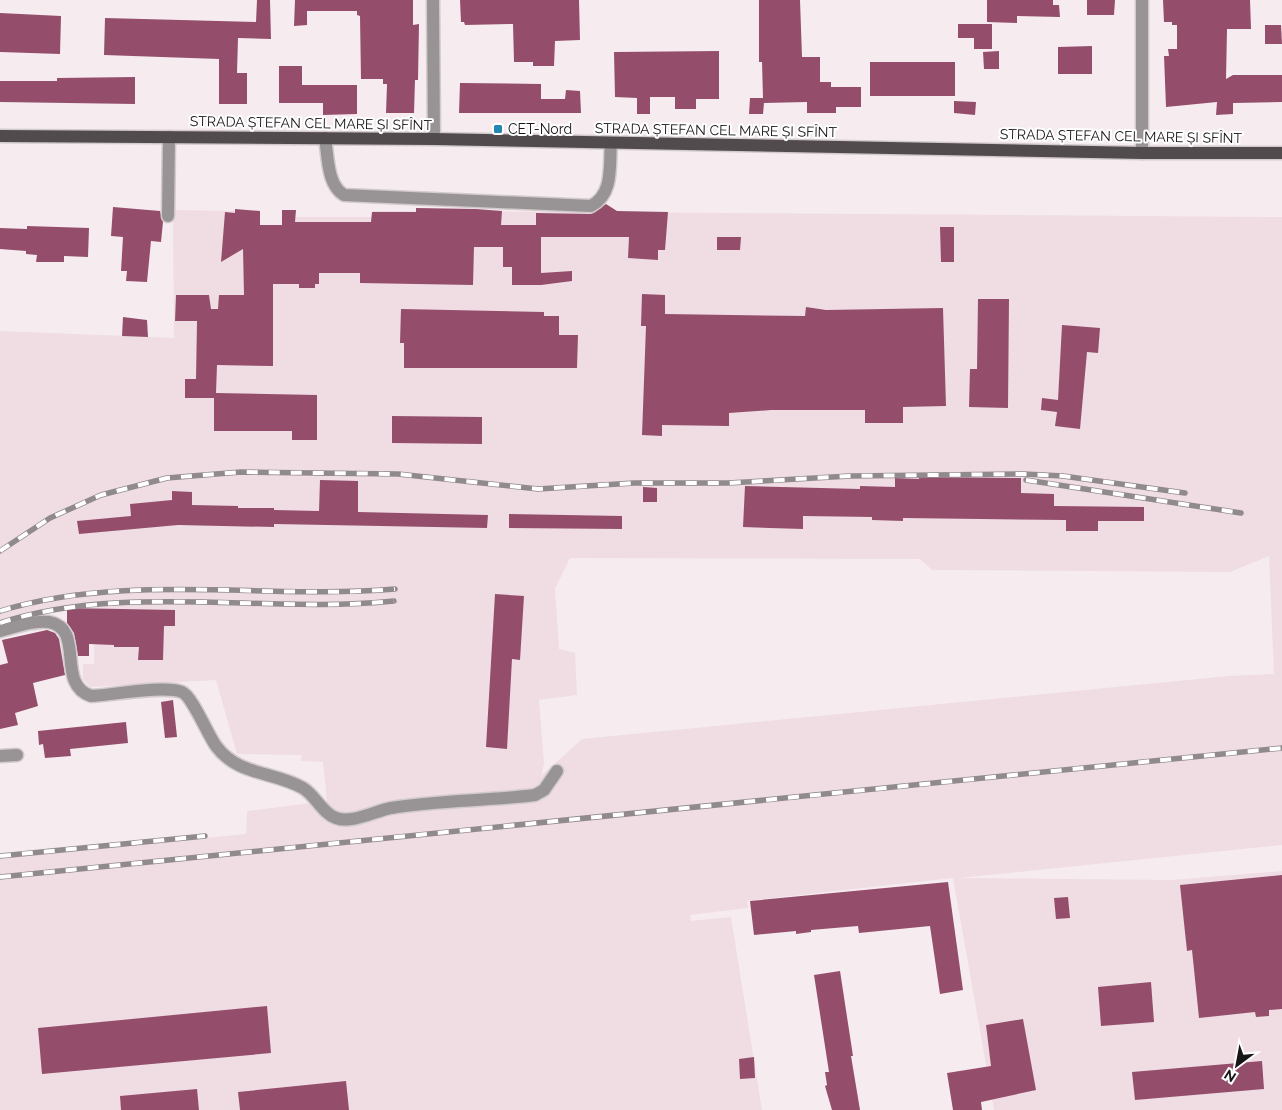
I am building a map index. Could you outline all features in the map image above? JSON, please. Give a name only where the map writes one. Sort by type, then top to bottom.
[{"type":"main road","name":"STRADA ȘTEFAN CEL MARE ȘI SFÎNT","points":[[0,136],[434,139],[1282,153]]},
{"type":"street","points":[[433,0],[434,139]]},
{"type":"street","points":[[1142,0],[1142,152]]},
{"type":"street","points":[[168,216],[169,137]]},
{"type":"street","points":[[325,138],[332,183],[344,195],[591,206],[599,202],[608,190],[611,143]]},
{"type":"street","points":[[0,631],[33,623],[48,622],[57,624],[64,630],[68,639],[73,678],[76,687],[82,693],[91,696],[166,690],[182,692],[188,697],[206,733],[223,756],[246,770],[288,781],[304,789],[313,795],[327,813],[336,818],[345,820],[392,808],[535,795],[544,790],[557,771]]},
{"type":"street","points":[[0,756],[17,755]]},
{"type":"shaded area","points":[[173,210],[236,211],[243,224],[244,282],[288,217],[372,217],[373,211],[415,211],[414,241],[449,211],[1282,217],[1282,845],[960,878],[1173,880],[1282,871],[1282,1110],[994,1110],[953,878],[747,901],[748,908],[690,915],[691,921],[731,917],[762,1110],[0,1110],[0,858],[246,834],[247,811],[327,801],[323,762],[301,761],[302,755],[237,754],[216,680],[90,687],[83,679],[83,664],[94,664],[95,606],[67,606],[24,616],[0,625],[0,331],[174,338]],"holes":[[[1269,556],[1274,674],[1229,676],[582,739],[541,776],[544,764],[539,700],[577,695],[575,653],[559,649],[555,589],[570,558],[920,559],[932,570],[1230,572]]]},
{"type":"building","points":[[257,0],[270,0],[271,39],[238,38],[237,73],[247,73],[247,104],[219,104],[219,59],[104,55],[105,18],[256,22]]},
{"type":"building","points":[[295,0],[413,0],[413,25],[419,24],[418,80],[415,80],[414,113],[386,113],[387,84],[383,84],[383,79],[361,79],[360,16],[357,15],[357,11],[307,11],[307,25],[294,26]]},
{"type":"building","points":[[460,0],[579,0],[580,40],[555,41],[554,66],[533,66],[533,62],[514,62],[513,24],[465,25],[464,22],[461,22]]},
{"type":"building","points":[[759,0],[800,0],[802,57],[820,57],[820,82],[831,82],[831,87],[861,87],[861,107],[836,107],[836,113],[807,113],[807,102],[764,103],[763,114],[749,114],[750,98],[763,98],[762,62],[759,62]]},
{"type":"building","points":[[987,0],[1053,0],[1053,5],[1059,5],[1060,17],[1017,16],[1017,23],[987,22]]},
{"type":"building","points":[[1087,0],[1115,0],[1114,15],[1087,15]]},
{"type":"building","points":[[1163,0],[1250,0],[1251,29],[1227,29],[1226,79],[1233,75],[1282,75],[1282,102],[1233,103],[1233,114],[1216,115],[1217,102],[1166,107],[1164,56],[1169,56],[1168,49],[1177,49],[1177,25],[1172,25],[1172,22],[1164,22]]},
{"type":"building","points":[[0,13],[61,16],[60,54],[0,52]]},
{"type":"building","points":[[958,24],[992,24],[992,49],[974,49],[974,38],[958,38]]},
{"type":"building","points":[[1265,25],[1281,25],[1282,44],[1265,44]]},
{"type":"building","points":[[1092,46],[1092,74],[1058,74],[1058,47]]},
{"type":"building","points":[[719,51],[719,99],[696,99],[696,109],[675,109],[675,97],[650,97],[650,114],[637,114],[637,98],[615,97],[614,52]]},
{"type":"building","points":[[999,51],[999,69],[984,69],[983,52]]},
{"type":"building","points":[[870,62],[955,62],[955,96],[870,96]]},
{"type":"building","points":[[279,66],[302,66],[302,85],[357,85],[357,114],[323,115],[323,103],[279,103]]},
{"type":"building","points":[[135,77],[135,104],[0,102],[0,81],[57,81],[57,78]]},
{"type":"building","points":[[460,83],[541,84],[541,99],[565,99],[566,90],[580,91],[581,113],[459,113]]},
{"type":"building","points":[[954,101],[976,102],[975,115],[954,113]]},
{"type":"building","points":[[606,204],[617,211],[668,212],[665,250],[658,250],[658,260],[628,258],[629,237],[541,237],[541,273],[572,271],[572,281],[541,285],[512,285],[512,267],[503,267],[503,247],[474,247],[473,285],[360,283],[360,273],[319,273],[319,284],[315,284],[315,288],[299,288],[299,284],[273,284],[273,366],[217,365],[216,393],[317,395],[317,440],[292,440],[292,431],[214,431],[214,398],[185,398],[185,379],[196,379],[197,321],[175,321],[176,295],[209,295],[211,309],[218,309],[219,295],[244,295],[243,249],[221,262],[225,212],[235,213],[235,209],[260,211],[260,225],[282,225],[282,210],[296,210],[295,222],[371,222],[372,212],[416,212],[416,208],[476,209],[502,211],[501,225],[536,225],[536,213],[591,214]]},
{"type":"building","points":[[113,207],[160,211],[163,222],[161,242],[151,241],[147,282],[126,281],[127,271],[121,271],[123,237],[111,236]]},
{"type":"building","points":[[27,226],[89,228],[88,257],[64,256],[64,262],[36,262],[37,255],[26,254],[26,251],[0,249],[0,228],[27,229]]},
{"type":"building","points":[[940,227],[954,227],[954,262],[941,262]]},
{"type":"building","points":[[717,237],[741,237],[740,250],[717,250]]},
{"type":"building","points":[[642,294],[665,295],[665,314],[805,316],[806,307],[826,310],[943,308],[946,406],[903,407],[903,423],[865,423],[865,410],[771,410],[729,413],[729,426],[662,425],[662,436],[642,435],[646,326],[641,326]]},
{"type":"building","points":[[978,299],[1009,299],[1008,408],[969,407],[970,369],[977,369]]},
{"type":"building","points":[[401,309],[544,312],[544,316],[559,316],[559,335],[578,335],[577,368],[404,368],[404,343],[400,343]]},
{"type":"building","points":[[123,317],[147,320],[148,337],[122,336]]},
{"type":"building","points":[[1062,325],[1100,328],[1098,353],[1087,352],[1080,429],[1055,426],[1057,412],[1041,410],[1042,398],[1058,400]]},
{"type":"building","points":[[392,416],[482,417],[482,444],[392,443]]},
{"type":"building","points":[[919,477],[1021,478],[1021,493],[1054,494],[1054,506],[1144,507],[1144,521],[1098,521],[1098,531],[1066,531],[1066,520],[903,518],[903,521],[872,520],[872,517],[803,516],[803,529],[743,527],[745,486],[860,489],[860,486],[895,487],[895,478],[919,479]]},
{"type":"building","points":[[320,480],[358,481],[358,512],[488,515],[487,528],[274,524],[274,527],[178,525],[79,534],[77,521],[131,516],[130,504],[172,500],[172,491],[192,492],[192,505],[319,511]]},
{"type":"building","points":[[643,487],[657,488],[657,502],[643,502]]},
{"type":"building","points":[[509,514],[622,516],[622,529],[509,528]]},
{"type":"building","points":[[495,594],[524,596],[520,660],[512,659],[507,749],[486,747]]},
{"type":"building","points":[[67,608],[175,610],[175,626],[164,626],[163,660],[138,660],[139,647],[114,647],[114,645],[89,644],[89,656],[78,656],[74,633],[67,623]]},
{"type":"building","points":[[47,630],[55,633],[59,639],[65,675],[33,683],[38,706],[15,713],[18,725],[0,729],[0,665],[8,663],[2,640]]},
{"type":"building","points":[[173,700],[177,737],[165,738],[161,702]]},
{"type":"building","points":[[126,722],[128,743],[70,749],[71,756],[45,758],[43,744],[39,745],[38,731]]},
{"type":"building","points":[[1282,875],[1282,1009],[1269,1010],[1269,1016],[1256,1017],[1255,1012],[1199,1018],[1192,950],[1187,951],[1180,885]]},
{"type":"building","points":[[948,882],[963,990],[940,994],[930,926],[859,933],[858,926],[811,930],[811,932],[796,934],[796,931],[754,935],[750,901]]},
{"type":"building","points":[[1068,897],[1070,918],[1056,919],[1054,898]]},
{"type":"building","points":[[840,971],[860,1110],[832,1110],[825,1086],[827,1085],[825,1072],[829,1072],[814,975]]},
{"type":"building","points":[[1151,982],[1154,1022],[1101,1026],[1098,987]]},
{"type":"building","points":[[267,1006],[271,1053],[42,1074],[38,1028]]},
{"type":"building","points":[[1023,1019],[1036,1090],[981,1102],[982,1110],[953,1110],[947,1073],[991,1066],[986,1025]]},
{"type":"building","points":[[754,1057],[755,1078],[740,1079],[739,1059]]},
{"type":"building","points":[[1262,1061],[1264,1089],[1135,1100],[1132,1072]]},
{"type":"building","points":[[346,1081],[349,1110],[240,1110],[238,1092]]},
{"type":"building","points":[[197,1089],[199,1110],[121,1110],[120,1096]]},
{"type":"railway","points":[[0,551],[50,518],[101,495],[167,478],[241,472],[398,474],[538,489],[634,483],[728,483],[850,476],[1024,474],[1063,476],[1185,493]]},
{"type":"railway","points":[[1026,480],[1241,513]]},
{"type":"railway","points":[[0,611],[49,599],[147,590],[346,592],[395,589]]},
{"type":"railway","points":[[0,623],[47,611],[95,605],[145,602],[345,604],[394,601]]},
{"type":"railway","points":[[0,877],[1282,748]]},
{"type":"railway","points":[[0,856],[205,836]]},
{"type":"place","name":"CET-Nord","points":[[498,129]]}]
